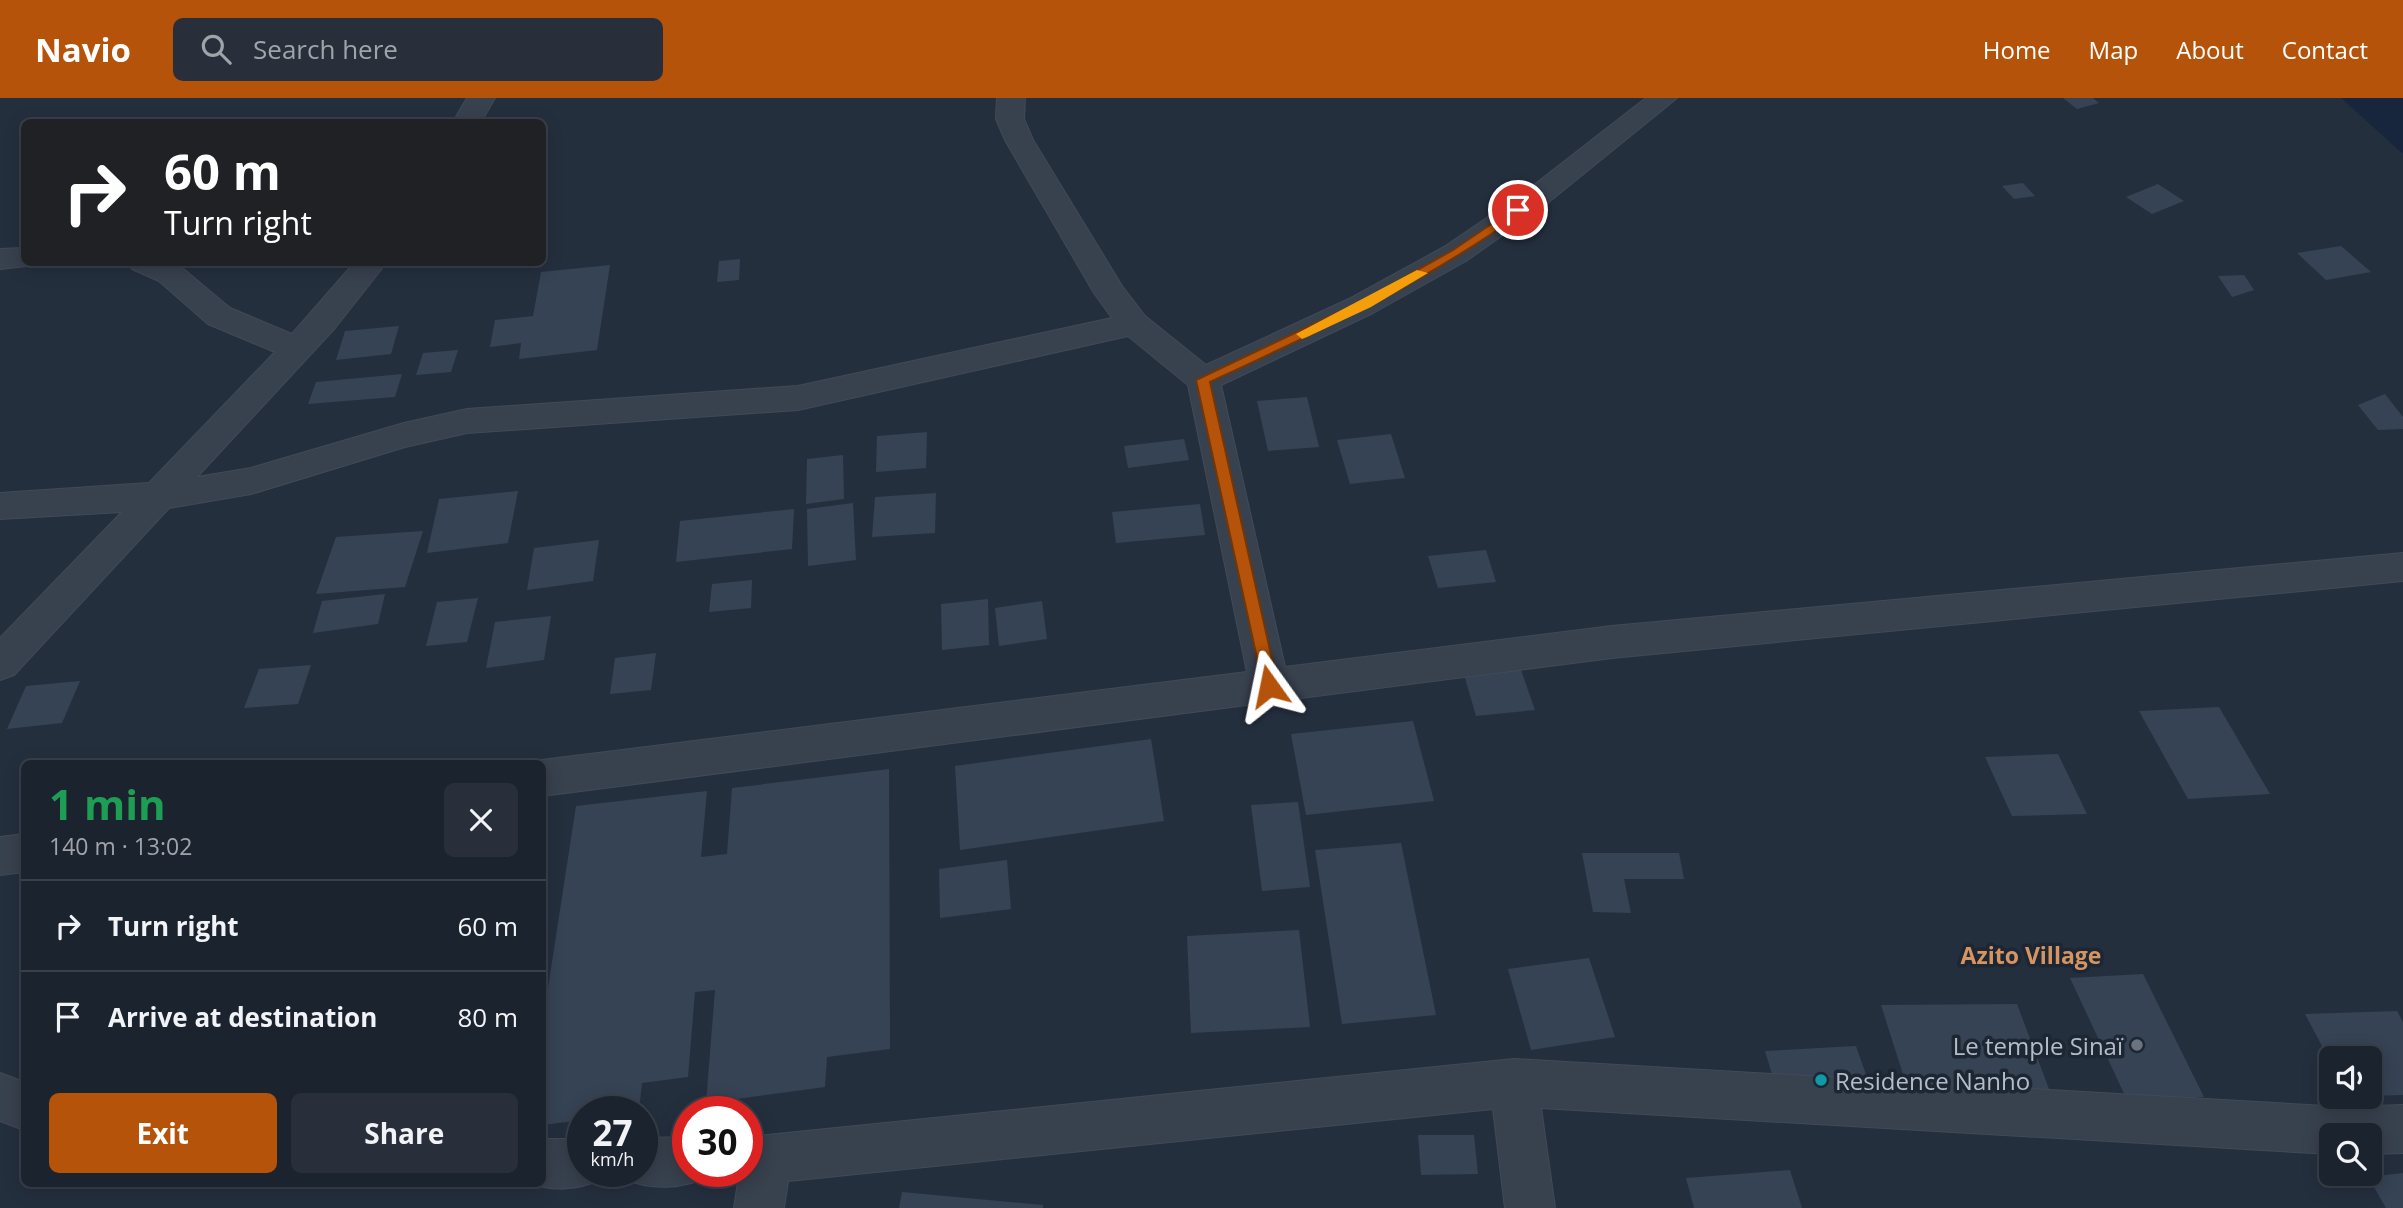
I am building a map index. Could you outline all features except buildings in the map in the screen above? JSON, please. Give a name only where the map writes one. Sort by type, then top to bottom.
[{"type":"street","points":[[469,119],[481,98]]},
{"type":"street","points":[[1011,98],[1010,120],[1019,140],[1110,293],[1134,324],[1203,380],[1269,686]]},
{"type":"street","points":[[1203,380],[1367,304],[1457,253],[1538,196],[1664,98]]},
{"type":"street","points":[[0,259],[21,258]]},
{"type":"street","points":[[151,266],[170,274],[219,316],[297,349]]},
{"type":"street","points":[[0,664],[297,349],[369,266]]},
{"type":"street","points":[[0,506],[160,496],[251,481],[404,435],[467,421],[798,398],[1134,324]]},
{"type":"street","points":[[546,777],[1640,639],[2403,567]]},
{"type":"street","points":[[0,856],[21,853]]},
{"type":"street","points":[[1514,1083],[1530,1208]]},
{"type":"street","points":[[763,1159],[1514,1083],[2330,1130],[2403,1129]]},
{"type":"street","points":[[0,1097],[21,1105]]},
{"type":"street","points":[[546,1163],[567,1163]]},
{"type":"street","points":[[758,1187],[759,1208]]},
{"type":"water","points":[[2341,98],[2403,98],[2403,154]]},
{"type":"slow traffic","points":[[1302,334],[1367,304],[1422,273]]},
{"type":"place","name":"Le temple Sinaï","points":[[2137,1045]]},
{"type":"place","name":"Residence Nanho","points":[[1821,1080]]},
{"type":"district","name":"Azito Village","points":[[2031,955]]},
{"type":"route","points":[[1269,686],[1203,380],[1367,304],[1457,253],[1518,210]]}]
